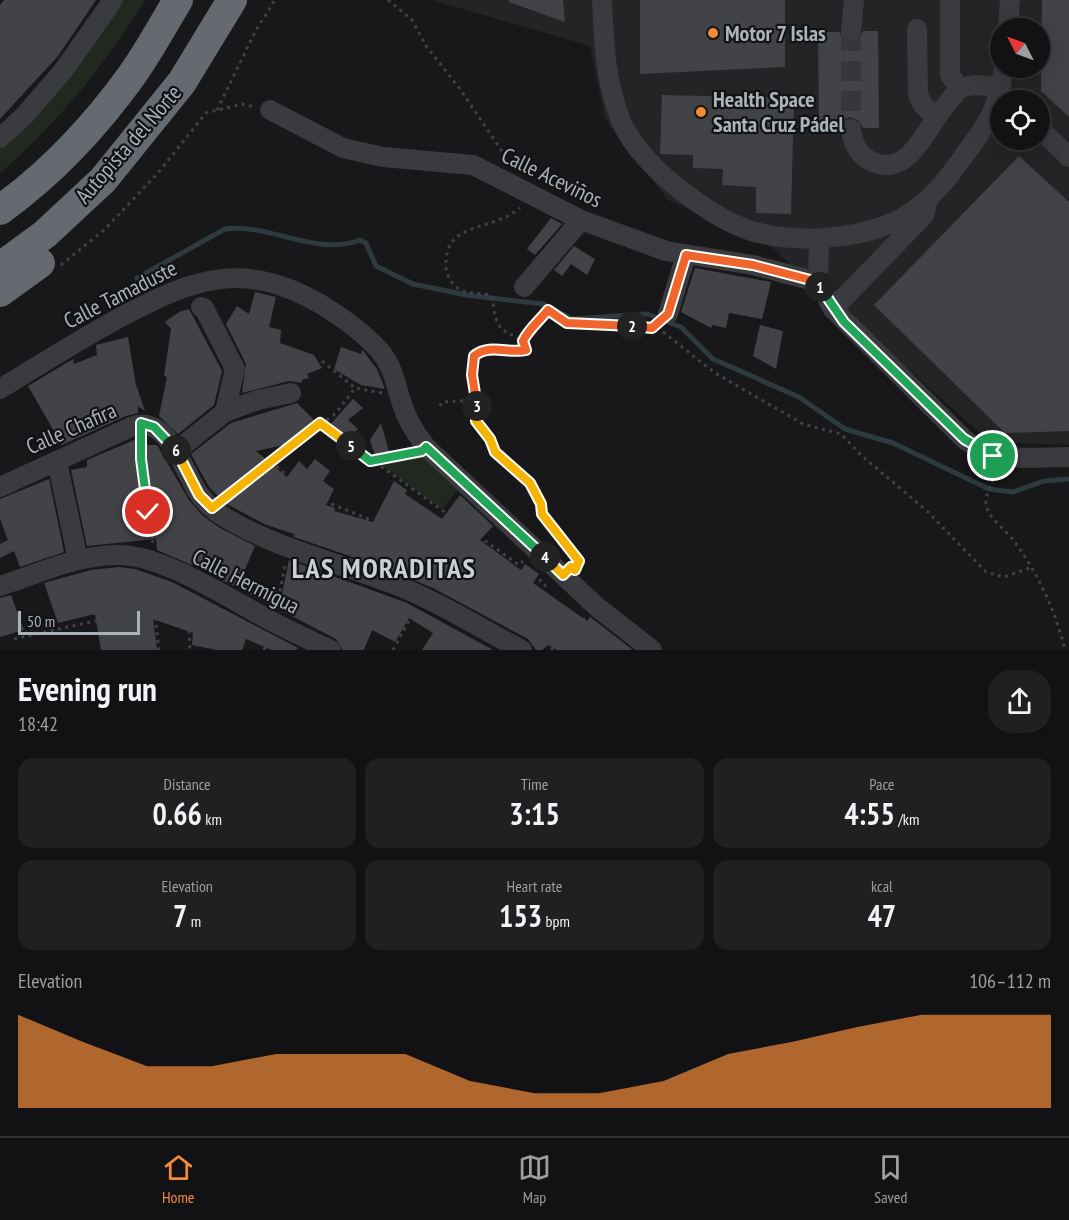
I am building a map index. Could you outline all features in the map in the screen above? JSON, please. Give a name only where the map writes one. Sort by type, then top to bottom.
[{"type":"highway","name":"Autopista del Norte","points":[[0,210],[24,193],[80,138],[132,75],[178,0]]},
{"type":"highway","name":"Autopista del Norte","points":[[0,267],[45,234],[103,180],[182,82],[232,0]]},
{"type":"highway","points":[[0,292],[38,265],[94,215],[103,180]]},
{"type":"street","points":[[0,138],[24,116],[63,70],[113,0]]},
{"type":"street","points":[[602,0],[607,72],[622,123],[657,172],[703,208],[753,232],[819,238],[854,233],[894,222],[929,197],[951,174],[991,119],[1003,87],[975,85],[959,88],[918,147],[909,156],[896,163],[875,163],[858,151],[851,129]]},
{"type":"street","points":[[850,31],[854,0]]},
{"type":"street","points":[[950,0],[950,75],[959,88]]},
{"type":"street","points":[[1009,18],[1010,0]]},
{"type":"street","points":[[917,28],[918,94],[922,104],[936,118]]},
{"type":"street","name":"Calle Aceviños","points":[[270,110],[343,148],[383,157],[473,165],[581,220],[666,252],[753,265],[818,282]]},
{"type":"street","points":[[1050,139],[1069,157]]},
{"type":"street","points":[[833,309],[924,215],[929,197]]},
{"type":"street","points":[[524,287],[581,220]]},
{"type":"street","points":[[819,238],[818,282],[833,309],[964,439],[981,450],[1004,458],[1069,457]]},
{"type":"street","points":[[662,320],[686,255]]},
{"type":"street","name":"Calle Tamaduste","points":[[0,389],[168,292],[198,281],[258,279],[286,286],[314,301],[363,334],[390,365],[401,404],[411,427],[426,447],[556,582],[591,613],[652,650]]},
{"type":"street","points":[[201,307],[204,308],[236,369],[225,412]]},
{"type":"street","points":[[291,393],[258,400],[225,412],[172,445],[199,495],[212,508],[232,522],[422,596],[522,650]]},
{"type":"street","name":"Calle Chafira","points":[[0,487],[136,425],[154,427],[172,445]]},
{"type":"street","points":[[57,461],[78,560]]},
{"type":"street","name":"Calle Hermigua","points":[[0,586],[78,560],[127,555],[187,576],[331,650]]},
{"type":"path","points":[[217,110],[256,30],[274,0]]},
{"type":"path","points":[[388,0],[412,20],[426,46],[460,89],[511,166]]},
{"type":"path","points":[[54,271],[105,229],[158,172],[206,113],[242,104],[270,110]]},
{"type":"path","points":[[531,194],[519,209],[506,218],[478,226],[453,239],[445,253],[447,273],[453,284],[465,292],[492,296],[495,317],[501,329],[523,341],[526,350],[480,351],[474,356],[472,375],[476,400],[476,421],[490,439],[495,452],[530,483],[541,504],[542,514],[578,558],[575,570],[571,567],[556,582],[540,581],[544,576],[537,571]]},
{"type":"path","points":[[172,445],[174,423],[186,380],[201,307]]},
{"type":"path","points":[[523,341],[548,310],[567,323],[662,320],[716,373],[802,424],[841,434],[862,456],[927,511],[986,572],[1004,577],[1032,567]]},
{"type":"path","points":[[60,353],[78,407],[69,415],[84,449]]},
{"type":"path","points":[[322,361],[355,388],[390,394],[393,406],[401,404]]},
{"type":"path","points":[[116,365],[136,425],[156,564],[154,609],[159,650]]},
{"type":"path","points":[[212,508],[336,412],[355,388]]},
{"type":"path","points":[[440,406],[442,402],[457,399],[476,400]]},
{"type":"path","points":[[320,423],[370,461],[519,565],[523,560],[530,566]]},
{"type":"path","points":[[370,461],[422,451],[426,447]]},
{"type":"path","points":[[1004,458],[986,503],[989,513],[1032,567],[1057,618],[1065,650]]},
{"type":"path","points":[[271,461],[309,495],[370,520]]},
{"type":"path","points":[[264,650],[273,622],[290,546]]},
{"type":"path","points":[[398,586],[419,547],[556,645]]},
{"type":"path","points":[[78,560],[96,619]]},
{"type":"path","points":[[187,576],[187,624],[190,650]]},
{"type":"path","points":[[556,582],[558,596]]},
{"type":"path","points":[[393,650],[422,596]]},
{"type":"path","points":[[576,611],[591,613]]},
{"type":"path","points":[[14,639],[130,613]]},
{"type":"path","points":[[551,650],[591,613]]},
{"type":"shaded area","points":[[121,0],[145,0],[114,47],[79,92],[42,134],[0,173],[0,146]]},
{"type":"shaded area","points":[[432,0],[1069,0],[1069,445],[990,442],[769,245],[668,200],[605,119],[590,46]]},
{"type":"shaded area","points":[[422,453],[459,488],[442,509],[376,462]]},
{"type":"building","points":[[4,0],[96,0],[58,56],[0,119],[0,5]]},
{"type":"building","points":[[509,0],[563,0],[565,22],[509,2]]},
{"type":"building","name":"Motor 7 Islas","points":[[640,0],[785,0],[785,67],[640,74]]},
{"type":"building","points":[[1042,0],[1069,0],[1069,117],[1050,99],[1050,90],[1041,90],[1041,78],[1050,78],[1050,18],[1042,18]]},
{"type":"building","points":[[863,31],[878,31],[879,128],[863,128],[860,121],[850,117],[843,120],[839,129],[819,129],[818,32],[839,32],[844,40],[850,43],[860,38]]},
{"type":"building","points":[[662,95],[794,98],[791,214],[756,213],[756,187],[722,185],[723,169],[693,168],[693,155],[660,154]]},
{"type":"building","points":[[1019,156],[1069,202],[1069,431],[1005,433],[874,305]]},
{"type":"building","points":[[551,218],[562,224],[535,255],[527,249]]},
{"type":"building","points":[[574,246],[595,259],[587,275],[571,264],[562,276],[554,270]]},
{"type":"building","points":[[695,268],[771,282],[762,319],[729,313],[726,328],[712,325],[711,328],[681,312]]},
{"type":"building","points":[[255,292],[276,297],[269,327],[281,330],[280,343],[314,355],[322,368],[307,374],[309,378],[302,380],[302,383],[289,381],[242,393],[246,364],[226,324],[237,306],[249,314]]},
{"type":"building","points":[[189,309],[222,371],[214,405],[178,434],[159,416],[167,377],[164,376],[171,329],[165,322],[179,312]]},
{"type":"building","points":[[760,325],[783,331],[776,369],[753,356]]},
{"type":"building","points":[[128,337],[136,385],[145,411],[138,406],[138,413],[126,416],[62,445],[28,386],[73,359],[74,364],[97,355],[96,345]]},
{"type":"building","points":[[341,347],[361,354],[362,350],[377,369],[385,389],[361,385],[334,369]]},
{"type":"building","points":[[353,399],[363,408],[348,420],[358,429],[347,441],[328,427]]},
{"type":"building","points":[[297,403],[315,421],[284,445],[256,451],[287,477],[299,461],[307,469],[315,459],[330,471],[323,481],[334,489],[326,505],[335,508],[334,511],[373,522],[394,481],[407,490],[405,494],[442,519],[460,495],[493,526],[480,540],[521,570],[525,564],[539,574],[533,583],[587,621],[590,617],[633,650],[557,650],[548,645],[542,650],[536,650],[528,639],[433,588],[379,566],[294,537],[294,534],[264,524],[225,503],[209,487],[191,454],[231,423]]},
{"type":"building","points":[[381,423],[390,455],[376,458],[370,440]]},
{"type":"building","points":[[139,438],[139,445],[157,445],[189,500],[203,516],[220,528],[255,546],[243,574],[282,594],[289,560],[407,603],[493,650],[422,650],[433,633],[409,618],[395,642],[372,630],[364,650],[343,650],[336,639],[203,570],[157,550],[156,539],[87,546],[71,470],[87,467],[87,460]]},
{"type":"building","points":[[49,479],[64,552],[20,567],[14,551],[0,558],[0,544],[8,540],[0,519],[0,499]]},
{"type":"building","points":[[119,567],[135,569],[172,582],[298,648],[296,650],[272,650],[246,639],[242,650],[217,650],[192,645],[193,633],[153,619],[157,650],[101,650],[95,614],[58,623],[44,583],[91,570]]},
{"type":"building","points":[[11,595],[24,630],[0,637],[0,598]]},
{"type":"waterway","points":[[137,278],[225,229],[242,228],[327,245],[360,240],[366,243],[376,266],[413,284],[466,295],[543,304],[572,319],[647,314],[681,327],[713,359],[799,397],[845,429],[893,443],[989,489],[1013,492],[1044,481],[1069,479]]},
{"type":"tunnel","points":[[851,31],[851,129]]},
{"type":"place","name":"Motor 7 Islas","points":[[713,33]]},
{"type":"place","name":"Health Space Santa Cruz Pádel","points":[[701,112]]},
{"type":"district","name":"LAS MORADITAS","points":[[384,567]]},
{"type":"route","points":[[148,512],[141,459],[141,423],[149,424],[167,438],[199,495],[212,508],[320,423],[370,461],[422,451],[426,447],[563,575],[571,567],[575,570],[578,558],[542,514],[541,504],[530,483],[495,452],[490,439],[476,421],[477,410],[472,375],[474,356],[480,351],[526,350],[527,346],[523,341],[526,334],[543,319],[548,310],[567,323],[652,328],[658,320],[668,314],[686,255],[753,265],[818,282],[823,296],[844,322],[964,439],[993,456]]}]
